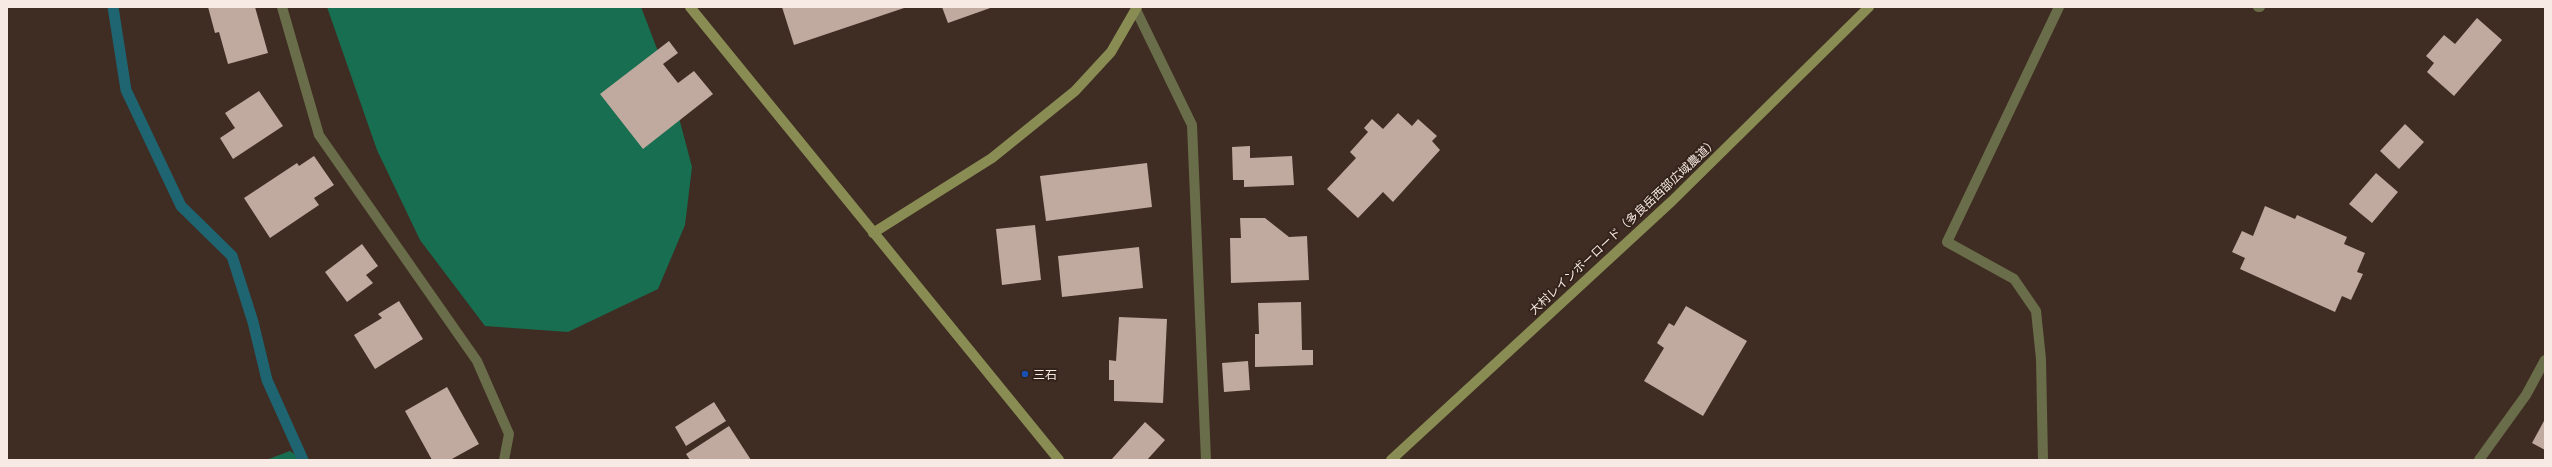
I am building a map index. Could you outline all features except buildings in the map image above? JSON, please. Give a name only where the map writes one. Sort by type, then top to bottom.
[{"type":"street","points":[[282,7],[319,135],[478,361],[510,434],[504,460]]},
{"type":"street","points":[[690,7],[1059,460]]},
{"type":"street","name":"大村レインボーロード（多良岳西部広域農道）","points":[[1391,460],[1672,200],[1870,7]]},
{"type":"street","points":[[2043,460],[2041,360],[2036,311],[2014,279],[1947,242],[2059,7]]},
{"type":"street","points":[[873,233],[992,158],[1075,91],[1111,52],[1137,8]]},
{"type":"street","points":[[1137,8],[1192,125],[1206,460]]},
{"type":"street","points":[[2479,460],[2526,395],[2545,362]]},
{"type":"green space","points":[[327,7],[641,7],[669,80],[692,167],[685,225],[658,289],[568,332],[485,326],[420,240],[377,150]]},
{"type":"green space","points":[[290,451],[303,460],[266,460]]},
{"type":"waterway","points":[[113,7],[126,90],[181,206],[232,256],[253,322],[267,380],[303,460]]},
{"type":"place","name":"三石","points":[[1025,374]]}]
